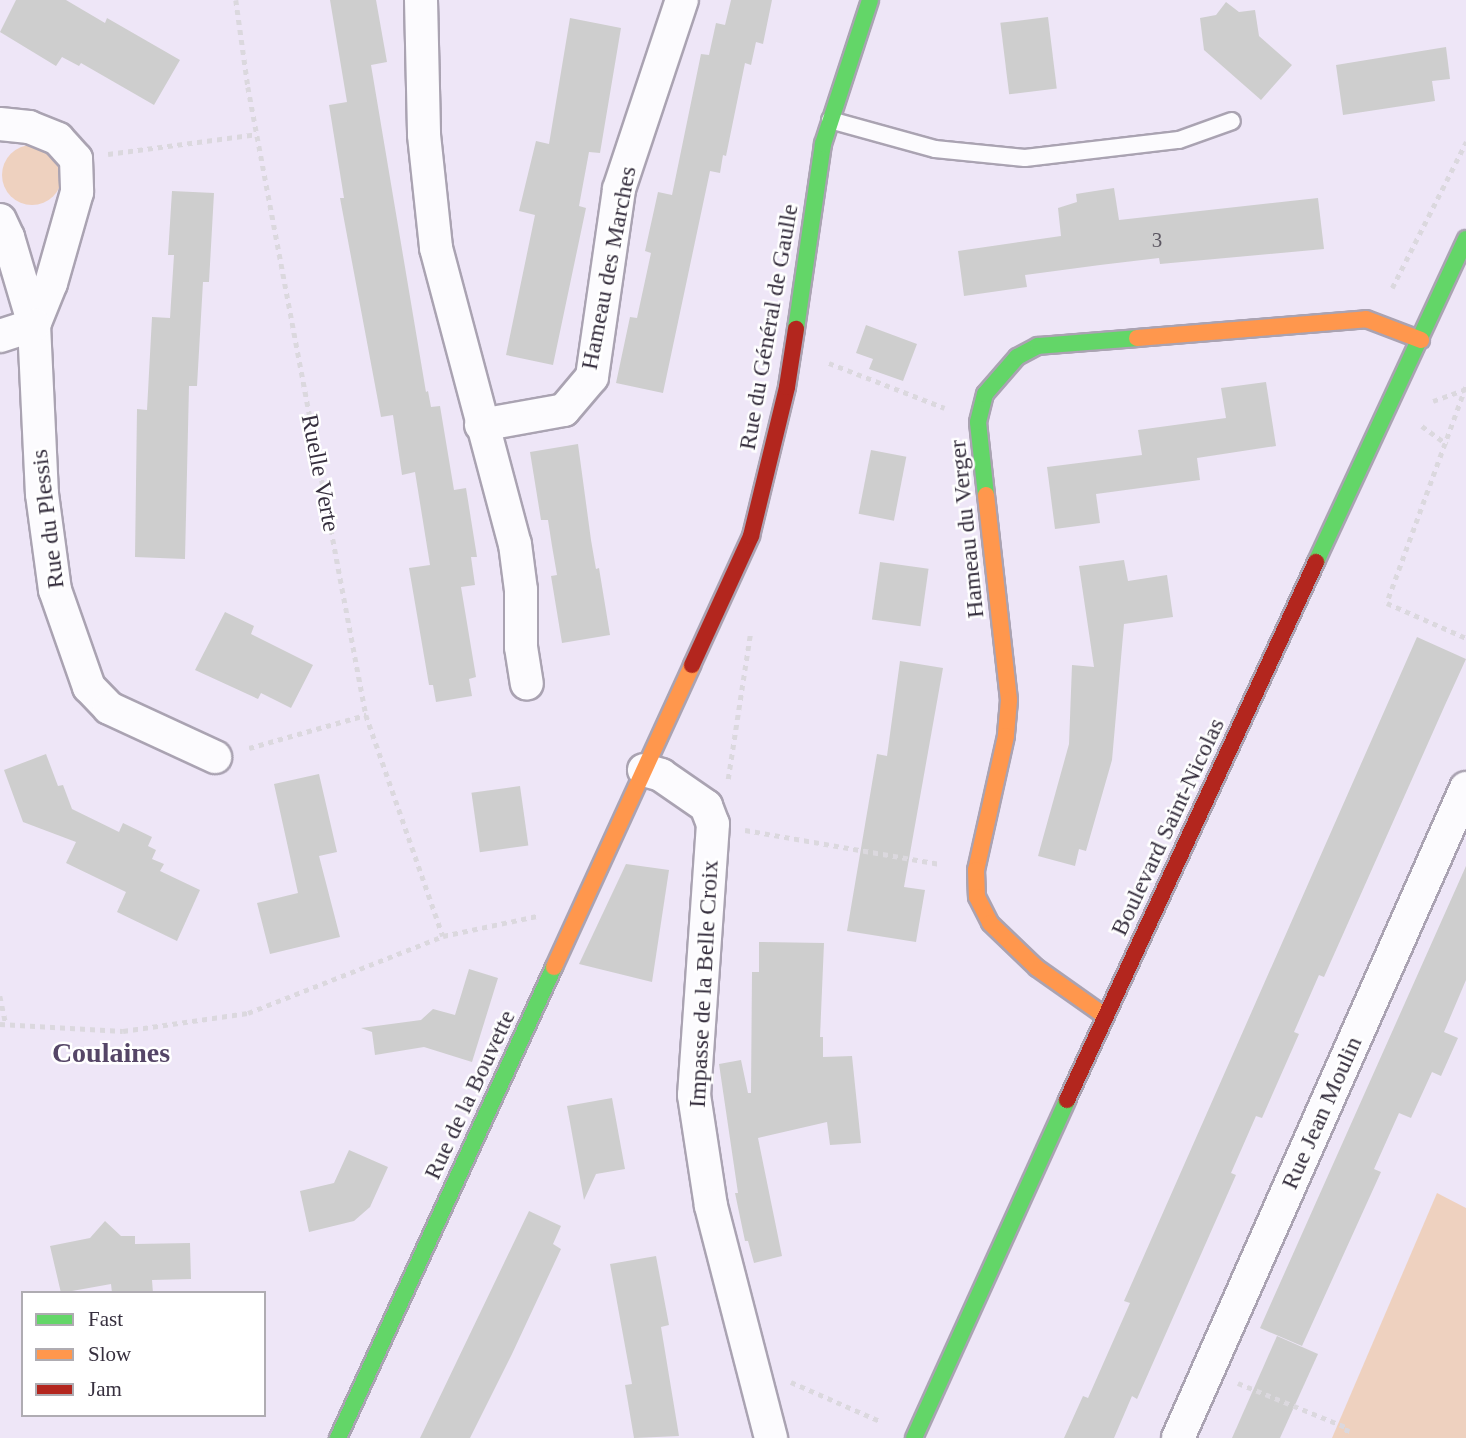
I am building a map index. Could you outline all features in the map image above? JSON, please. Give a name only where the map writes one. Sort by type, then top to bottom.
[{"type":"street","points":[[421,0],[424,135],[436,248],[514,544],[521,590],[521,647],[527,684]]},
{"type":"street","name":"Hameau des Marches","points":[[481,425],[564,410],[592,377],[619,189],[682,0]]},
{"type":"street","name":"Rue du Général de Gaulle","points":[[643,770],[751,536],[787,387],[823,144],[870,0]]},
{"type":"street","points":[[0,124],[29,127],[58,139],[76,159]]},
{"type":"street","name":"Rue du Plessis","points":[[34,325],[51,283],[77,192],[76,159]]},
{"type":"street","name":"Rue du Plessis","points":[[0,220],[16,259],[34,325],[41,494],[55,590],[89,687],[109,708],[215,757]]},
{"type":"street","name":"Boulevard Saint-Nicolas","points":[[915,1437],[1105,1016],[1466,239]]},
{"type":"street","name":"Hameau du Verger","points":[[1105,1016],[1037,968],[990,923],[977,897],[976,870],[1006,736],[1009,699],[978,422],[985,394],[1017,358],[1038,346],[1366,319],[1421,340]]},
{"type":"street","points":[[0,335],[34,325]]},
{"type":"street","name":"Impasse de la Belle Croix","points":[[643,770],[661,775],[706,806],[713,824],[694,1095],[711,1206],[771,1438]]},
{"type":"street","name":"Rue de la Bouvette","points":[[338,1438],[643,770]]},
{"type":"street","name":"Rue Jean Moulin","points":[[1178,1438],[1466,788]]},
{"type":"lane","points":[[830,120],[936,149],[1025,158],[1180,141],[1231,121]]},
{"type":"path","name":"Ruelle Verte","points":[[236,0],[257,134],[366,715],[443,936]]},
{"type":"path","points":[[76,159],[257,134]]},
{"type":"path","points":[[1366,319],[1398,282],[1466,142]]},
{"type":"path","points":[[793,348],[978,422]]},
{"type":"path","points":[[1466,387],[1387,603],[1466,638]]},
{"type":"path","points":[[215,757],[366,715]]},
{"type":"path","points":[[713,824],[976,870]]},
{"type":"path","points":[[0,996],[3,1024],[123,1031],[248,1013],[443,936],[582,906]]},
{"type":"path","points":[[751,1365],[915,1437]]},
{"type":"path","points":[[1208,1371],[1348,1428],[1345,1438]]},
{"type":"shaded area","points":[[26,145],[38,145],[57,158],[62,175],[60,187],[49,200],[38,205],[26,205],[7,192],[2,181],[2,169],[15,150]]},
{"type":"shaded area","points":[[1437,1193],[1466,1208],[1466,1438],[1332,1438]]},
{"type":"building","points":[[16,0],[66,0],[105,23],[107,18],[180,60],[154,105],[81,63],[79,66],[62,57],[56,66],[0,32]]},
{"type":"building","points":[[330,0],[376,0],[387,62],[371,65],[426,392],[428,391],[431,407],[440,406],[454,490],[466,488],[477,557],[471,557],[475,585],[461,587],[476,677],[469,679],[472,696],[436,702],[433,685],[429,685],[409,568],[430,565],[415,472],[402,475],[393,415],[381,417],[340,198],[344,198],[329,105],[347,102]]},
{"type":"building","points":[[731,0],[772,0],[763,44],[756,42],[751,65],[745,63],[720,173],[710,171],[663,393],[616,383],[630,317],[637,318],[651,253],[645,251],[658,192],[672,195],[701,54],[709,55],[716,23],[725,25]]},
{"type":"building","points":[[1226,2],[1239,12],[1255,10],[1259,36],[1292,65],[1261,100],[1204,50],[1200,18],[1216,15]]},
{"type":"building","points":[[1048,17],[1057,88],[1009,94],[1000,23]]},
{"type":"building","points":[[570,18],[621,28],[600,153],[589,152],[579,206],[586,208],[553,365],[506,355],[535,215],[519,211],[536,141],[549,144]]},
{"type":"building","points":[[1446,47],[1450,79],[1432,81],[1435,101],[1343,115],[1336,65]]},
{"type":"building","points":[[1114,188],[1119,220],[1318,198],[1324,249],[1160,264],[1159,258],[1100,265],[1025,275],[1027,287],[964,296],[958,251],[1061,236],[1058,208],[1077,202],[1076,194]]},
{"type":"building","points":[[172,191],[214,193],[209,282],[203,282],[197,386],[189,386],[185,559],[135,557],[137,409],[147,410],[152,317],[170,318],[174,255],[168,255]]},
{"type":"building","points":[[866,325],[917,344],[903,381],[869,369],[873,359],[856,353]]},
{"type":"building","points":[[1266,382],[1276,446],[1197,458],[1200,480],[1096,494],[1100,523],[1055,529],[1047,467],[1142,455],[1138,430],[1226,418],[1221,388]]},
{"type":"building","points":[[578,444],[591,540],[596,569],[599,568],[610,635],[562,643],[551,576],[557,575],[548,520],[541,520],[530,452]]},
{"type":"building","points":[[871,450],[906,457],[894,521],[859,514]]},
{"type":"building","points":[[1124,560],[1128,581],[1167,575],[1173,617],[1124,624],[1112,760],[1086,851],[1079,849],[1075,866],[1038,856],[1069,744],[1072,665],[1094,667],[1079,566]]},
{"type":"building","points":[[880,562],[929,569],[920,626],[872,619]]},
{"type":"building","points":[[225,612],[254,626],[251,634],[313,665],[291,708],[261,693],[258,699],[195,670]]},
{"type":"building","points":[[1417,637],[1466,659],[1324,977],[1319,975],[1294,1032],[1299,1034],[1262,1118],[1256,1116],[1231,1173],[1236,1175],[1137,1399],[1132,1396],[1114,1438],[1064,1438],[1083,1396],[1088,1398],[1130,1303],[1124,1301]]},
{"type":"building","points":[[900,661],[943,668],[904,887],[925,890],[916,942],[847,931],[877,754],[887,756]]},
{"type":"building","points":[[46,754],[58,786],[63,785],[72,809],[119,832],[123,823],[152,837],[148,846],[156,850],[152,859],[164,864],[160,871],[200,890],[177,941],[117,912],[126,892],[66,863],[76,842],[23,822],[4,770]]},
{"type":"building","points":[[319,774],[337,852],[319,856],[340,937],[270,954],[257,903],[298,893],[274,784]]},
{"type":"building","points":[[520,786],[528,845],[480,852],[471,793]]},
{"type":"building","points":[[626,864],[669,870],[652,982],[579,964]]},
{"type":"building","points":[[1466,866],[1466,980],[1444,1032],[1458,1038],[1441,1076],[1432,1072],[1411,1118],[1399,1113],[1374,1169],[1381,1172],[1302,1346],[1260,1328]]},
{"type":"building","points":[[759,942],[824,943],[820,1037],[823,1037],[823,1057],[852,1056],[861,1143],[830,1145],[827,1122],[758,1138],[782,1256],[754,1263],[748,1241],[745,1241],[735,1193],[738,1193],[719,1064],[741,1060],[748,1093],[751,1093],[752,972],[759,972]]},
{"type":"building","points":[[469,969],[498,978],[472,1062],[424,1047],[375,1055],[372,1032],[361,1028],[421,1020],[433,1009],[455,1015]]},
{"type":"building","points":[[612,1098],[625,1169],[596,1174],[584,1200],[567,1106]]},
{"type":"building","points":[[349,1150],[388,1167],[370,1207],[354,1221],[309,1232],[300,1191],[334,1183]]},
{"type":"building","points":[[529,1211],[561,1226],[553,1244],[561,1249],[512,1354],[470,1438],[420,1438]]},
{"type":"building","points":[[105,1221],[121,1236],[135,1236],[135,1244],[190,1243],[191,1279],[152,1280],[153,1291],[112,1291],[111,1284],[61,1291],[50,1246],[90,1238]]},
{"type":"building","points":[[656,1256],[669,1325],[661,1327],[679,1436],[634,1438],[625,1385],[632,1384],[610,1264]]},
{"type":"building","points":[[1277,1336],[1318,1354],[1280,1438],[1232,1438]]},
{"type":"traffic: fast","points":[[796,329],[823,144],[870,0]]},
{"type":"traffic: fast","points":[[1316,562],[1466,239]]},
{"type":"traffic: fast","points":[[986,495],[978,422],[985,394],[1017,357],[1038,346],[1137,338]]},
{"type":"traffic: fast","points":[[338,1438],[554,967]]},
{"type":"traffic: fast","points":[[914,1438],[1067,1100]]},
{"type":"traffic: slow","points":[[1137,338],[1366,319],[1421,340]]},
{"type":"traffic: slow","points":[[986,495],[1009,700],[1006,736],[976,870],[977,897],[990,923],[1037,968],[1105,1016]]},
{"type":"traffic: slow","points":[[554,967],[692,665]]},
{"type":"traffic: jam","points":[[692,665],[751,536],[787,387],[796,329]]},
{"type":"traffic: jam","points":[[1067,1100],[1316,562]]},
{"type":"district","name":"Coulaines","points":[[111,1053]]}]
